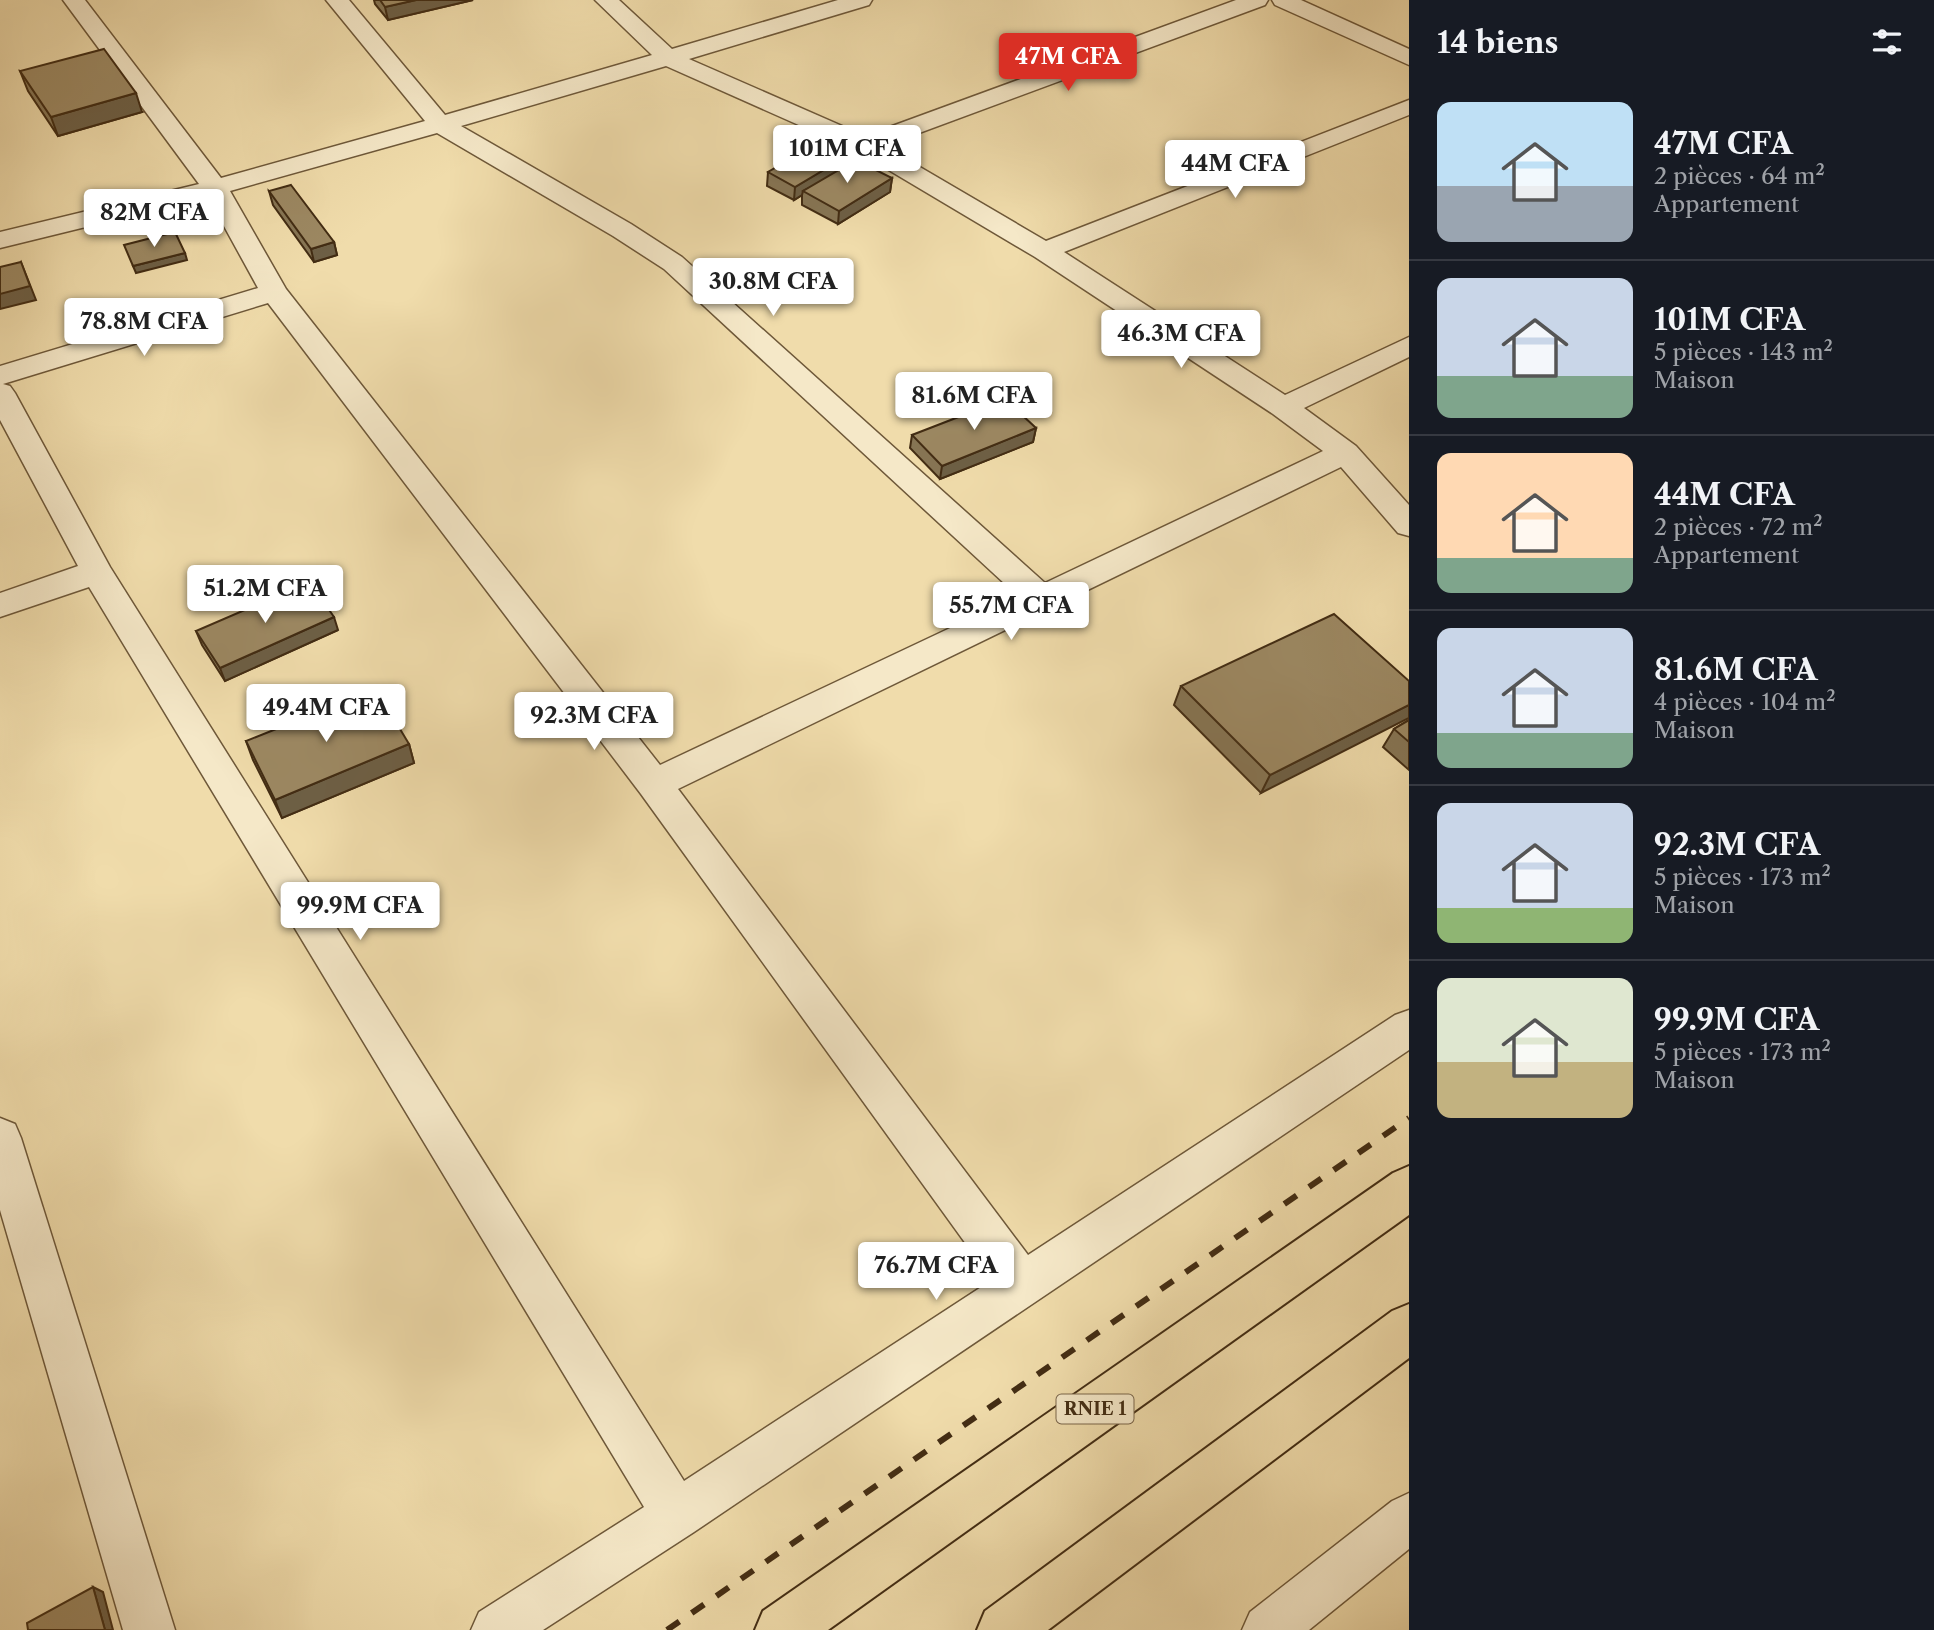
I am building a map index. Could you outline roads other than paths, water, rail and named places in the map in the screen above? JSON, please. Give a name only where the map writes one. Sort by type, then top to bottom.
[{"type":"highway","name":"RNIE 1","points":[[782,1630],[1409,1188]]},
{"type":"highway","points":[[1004,1630],[1409,1328]]},
{"type":"street","points":[[74,0],[216,189],[274,292],[654,784],[1022,1284]]},
{"type":"street","points":[[337,0],[440,124],[622,230],[673,263],[1041,597]]},
{"type":"street","points":[[606,0],[669,59],[864,145],[1044,251],[1283,407],[1345,453],[1409,525]]},
{"type":"street","points":[[0,240],[99,219],[216,189],[669,59],[861,0]]},
{"type":"street","points":[[864,145],[1257,0]]},
{"type":"street","points":[[1283,0],[1409,58]]},
{"type":"street","points":[[1044,251],[1409,107]]},
{"type":"street","points":[[0,376],[274,292]]},
{"type":"street","points":[[1283,407],[1409,346]]},
{"type":"street","points":[[0,393],[97,572],[677,1515]]},
{"type":"street","points":[[654,784],[1345,453]]},
{"type":"street","points":[[0,605],[97,572]]},
{"type":"street","points":[[497,1630],[677,1515],[1409,1028]]},
{"type":"street","points":[[0,1138],[149,1630]]},
{"type":"street","points":[[1268,1630],[1407,1524]]},
{"type":"railway","points":[[667,1630],[1409,1118]]}]
